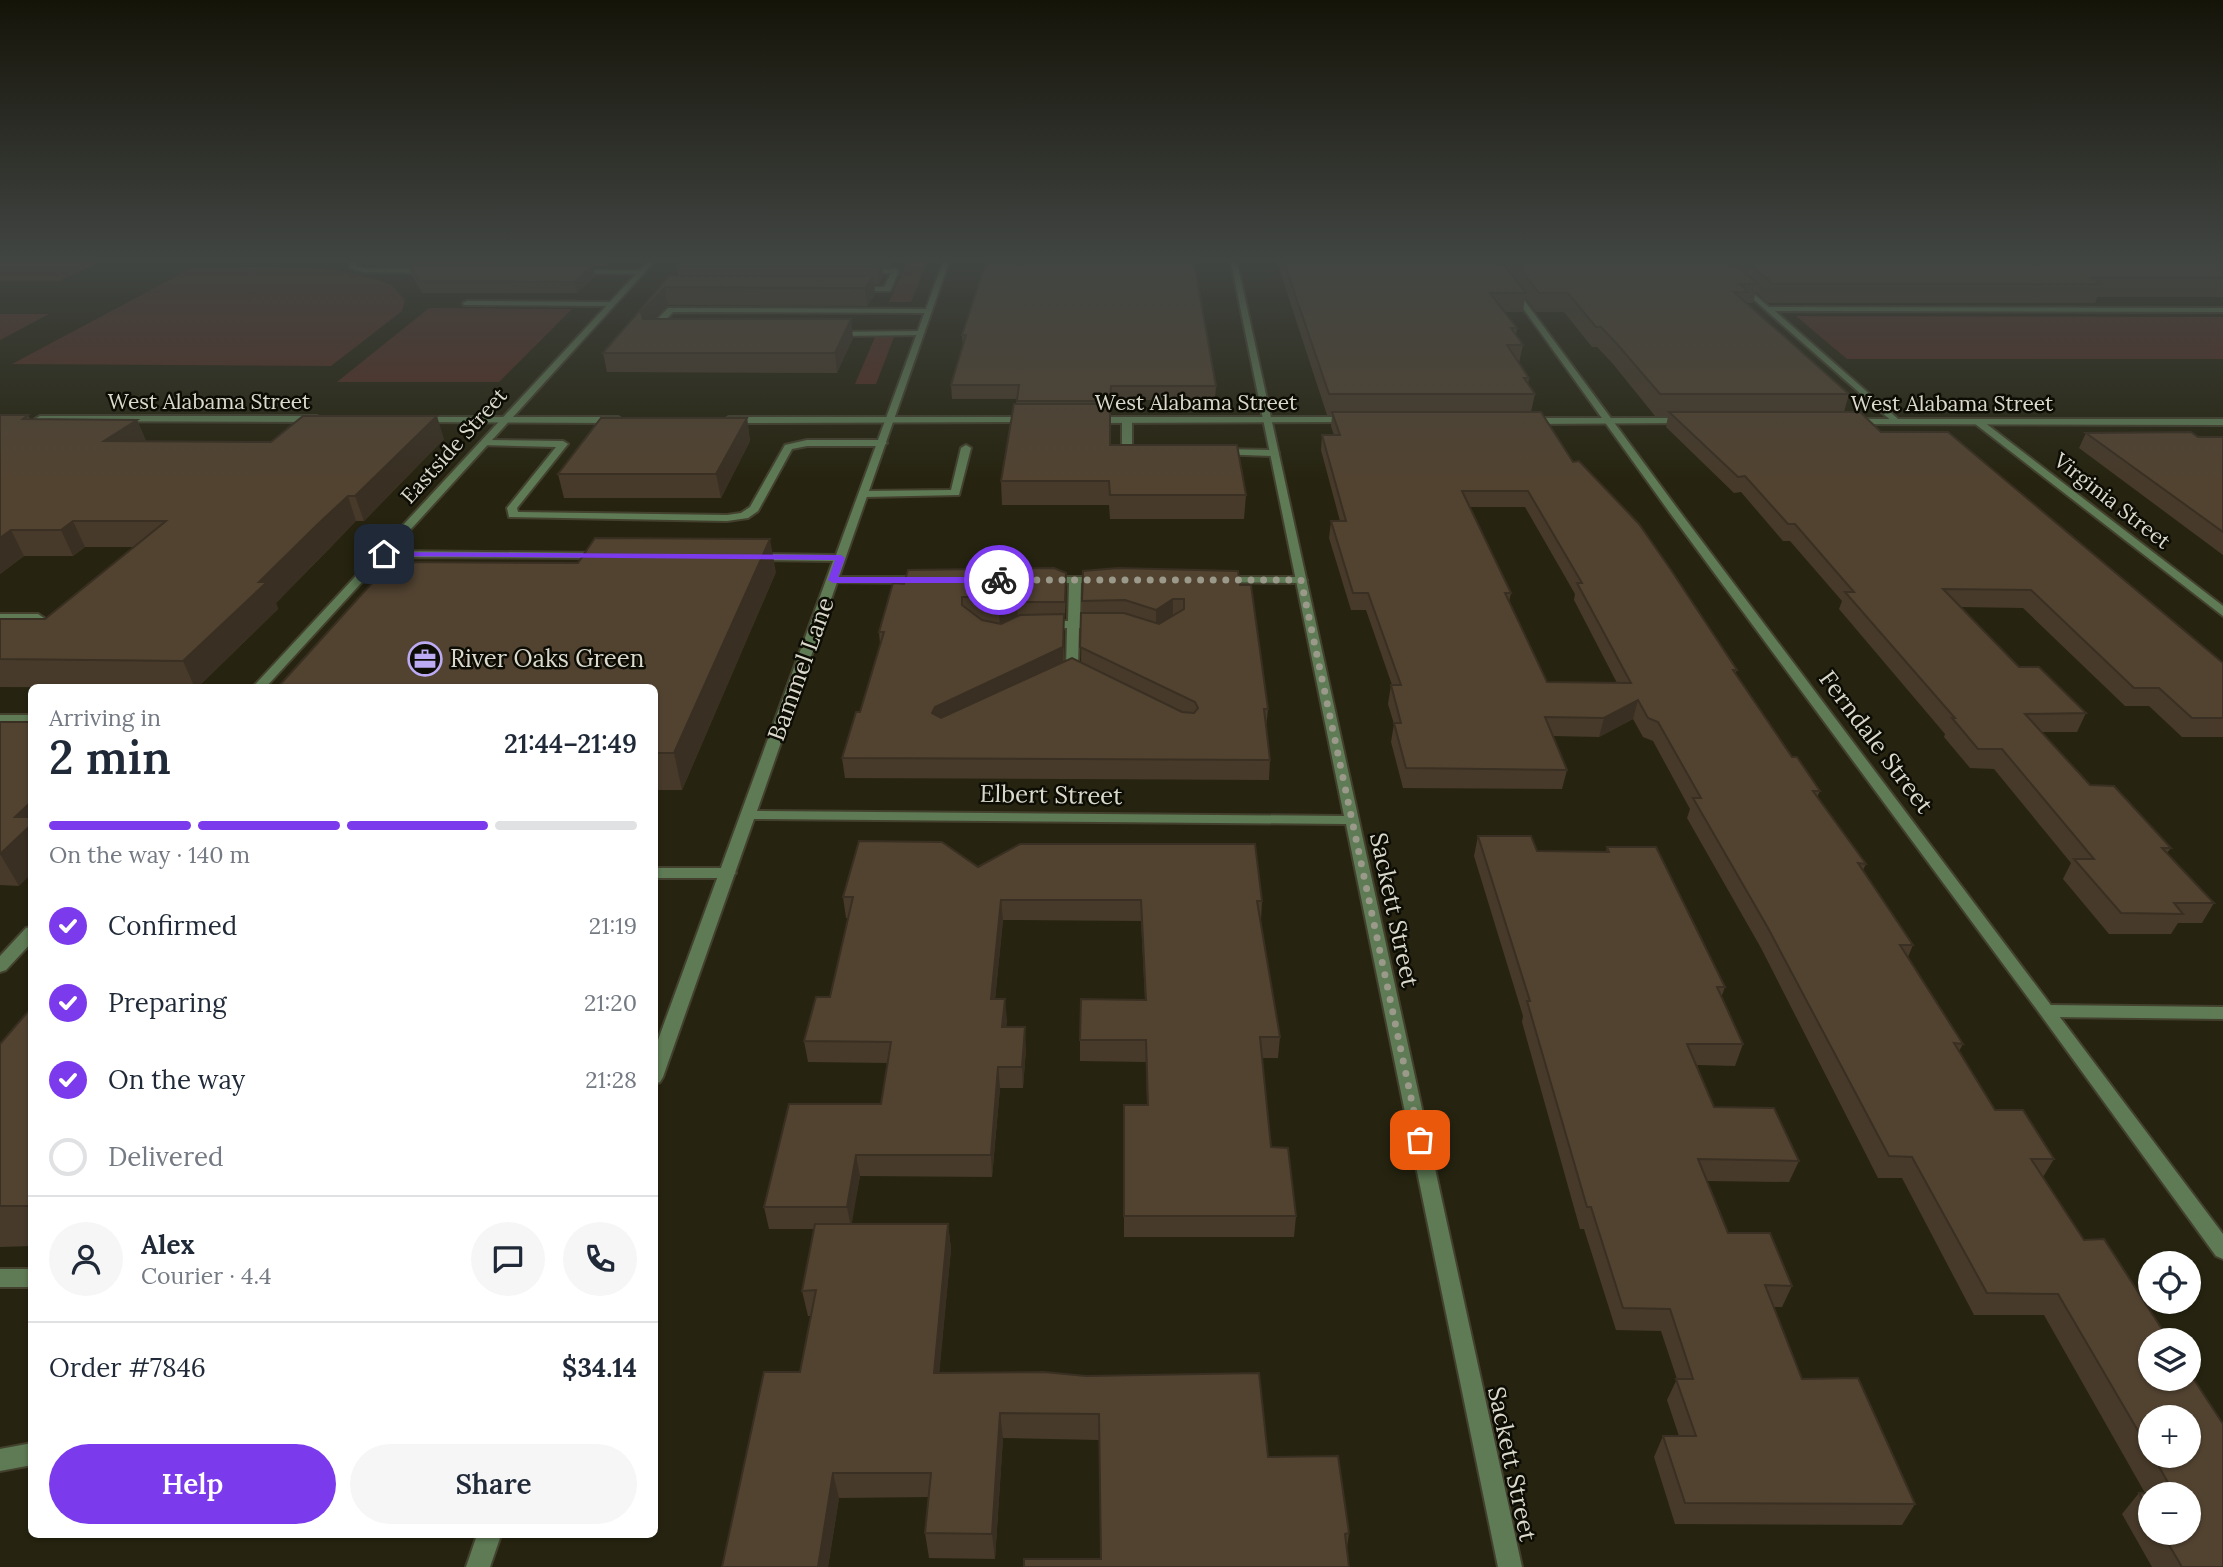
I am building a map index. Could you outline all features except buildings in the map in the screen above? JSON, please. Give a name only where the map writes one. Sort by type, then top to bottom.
[{"type":"street","name":"Eastside Street","points":[[262,684],[583,335]]},
{"type":"street","name":"Bammel Lane","points":[[658,1066],[865,494],[919,335]]},
{"type":"street","name":"Sackett Street","points":[[1250,335],[1510,1567]]},
{"type":"street","name":"Ferndale Street","points":[[1545,335],[1606,421],[2050,1010],[2223,1251]]},
{"type":"street","points":[[1798,335],[1895,421]]},
{"type":"street","name":"West Alabama Street","points":[[27,419],[328,419]]},
{"type":"street","points":[[410,419],[624,419]]},
{"type":"street","points":[[722,420],[1043,420]]},
{"type":"street","name":"West Alabama Street","points":[[1085,420],[1363,420]]},
{"type":"street","points":[[1127,420],[1127,452],[1154,452]]},
{"type":"street","points":[[1511,421],[1702,421]]},
{"type":"street","name":"West Alabama Street","points":[[1840,421],[2223,422]]},
{"type":"street","name":"Virginia Street","points":[[1977,421],[2223,612]]},
{"type":"street","points":[[485,443],[563,444],[512,508],[513,515],[700,518],[744,516],[754,509],[788,447],[807,443],[882,443]]},
{"type":"street","points":[[865,494],[955,494],[966,448]]},
{"type":"street","points":[[1207,452],[1274,453]]},
{"type":"street","points":[[384,554],[610,556]]},
{"type":"street","points":[[746,557],[841,558]]},
{"type":"street","points":[[833,580],[940,580]]},
{"type":"street","points":[[1035,580],[1115,580]]},
{"type":"street","points":[[1075,580],[1073,624],[1066,671],[1091,677]]},
{"type":"street","points":[[1208,580],[1301,580]]},
{"type":"street","points":[[0,618],[38,618]]},
{"type":"street","points":[[1032,625],[1112,624]]},
{"type":"street","points":[[0,719],[28,719]]},
{"type":"street","name":"Elbert Street","points":[[749,815],[1352,820]]},
{"type":"street","points":[[658,873],[728,873]]},
{"type":"street","points":[[0,966],[28,936]]},
{"type":"street","points":[[2050,1010],[2223,1013]]},
{"type":"street","points":[[0,1278],[28,1278]]},
{"type":"street","points":[[0,1460],[28,1455]]},
{"type":"street","points":[[478,1567],[488,1538]]},
{"type":"shaded area","points":[[66,335],[371,335],[331,366],[12,364]]},
{"type":"shaded area","points":[[395,335],[546,335],[499,382],[337,382]]},
{"type":"shaded area","points":[[1819,335],[2223,335],[2223,359],[1847,359]]},
{"type":"shaded area","points":[[875,337],[894,337],[876,384],[855,384]]},
{"type":"way so far","points":[[999,580],[1301,580],[1420,1140]]},
{"type":"place","name":"River Oaks Green","points":[[425,659]]},
{"type":"route","points":[[384,554],[841,558],[833,580],[999,580]]}]
